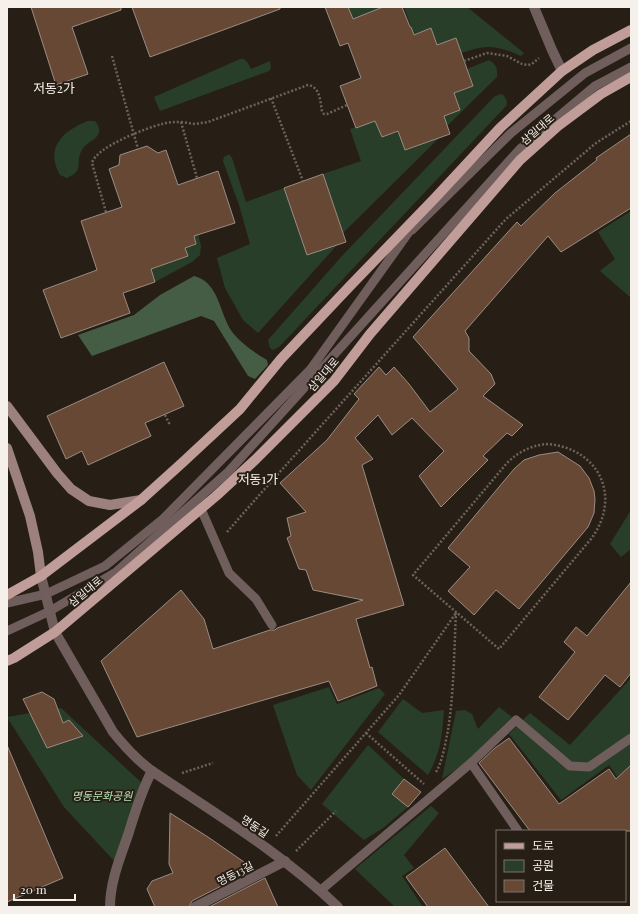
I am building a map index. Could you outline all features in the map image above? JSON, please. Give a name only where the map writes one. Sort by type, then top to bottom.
[{"type":"main road","points":[[7,595],[41,576],[141,500],[182,463],[240,409],[281,360],[500,128],[562,71],[593,50],[631,30]]},
{"type":"main road","name":"삼일대로","points":[[7,661],[55,632],[201,509],[255,460],[334,381],[370,334],[520,160],[576,112],[601,94],[631,77]]},
{"type":"main road","points":[[7,406],[57,473],[71,489],[89,500],[110,505],[141,500]]},
{"type":"main road","points":[[7,448],[30,516],[38,552],[41,576]]},
{"type":"street","points":[[534,7],[562,71]]},
{"type":"street","name":"명동길","points":[[41,576],[55,632],[113,732],[132,753],[152,771],[285,861],[321,890],[338,907]]},
{"type":"street","points":[[110,907],[110,894],[118,865],[144,785],[152,771]]},
{"type":"street","name":"명동13길","points":[[195,907],[285,861]]},
{"type":"lane","name":"삼일대로","points":[[405,237],[511,133],[585,73],[631,48]]},
{"type":"lane","points":[[7,631],[50,610],[116,572],[229,471],[520,149],[595,86],[631,68]]},
{"type":"lane","points":[[7,603],[46,594],[105,566],[163,519],[310,370],[425,209]]},
{"type":"lane","points":[[201,509],[229,573],[256,599],[272,625]]},
{"type":"lane","points":[[321,890],[471,763],[516,720],[570,766],[590,767],[631,738]]},
{"type":"lane","points":[[471,763],[517,830]]},
{"type":"path","points":[[464,62],[487,53],[507,56],[522,64],[528,65],[532,64],[552,50]]},
{"type":"path","points":[[112,56],[138,149]]},
{"type":"path","points":[[106,212],[92,161],[99,154],[119,140],[161,124],[181,122],[195,124],[208,122],[308,85],[313,86],[318,91],[324,114],[348,105]]},
{"type":"path","points":[[271,98],[303,181]]},
{"type":"path","points":[[217,545],[261,492],[506,219],[596,143],[631,121]]},
{"type":"path","points":[[181,122],[197,178]]},
{"type":"path","points":[[165,414],[170,425]]},
{"type":"path","points":[[546,444],[563,446],[572,449],[586,459],[598,473],[604,489],[604,507],[600,524],[591,539],[499,649],[456,613],[413,575],[507,462],[528,448],[546,444]]},
{"type":"path","points":[[266,848],[399,695],[456,613]]},
{"type":"path","points":[[434,776],[440,765],[451,710],[456,613]]},
{"type":"path","points":[[366,733],[428,787]]},
{"type":"path","points":[[200,767],[213,763]]},
{"type":"path","points":[[285,861],[336,811]]},
{"type":"green space","points":[[348,7],[383,7],[373,11],[376,21],[359,36]]},
{"type":"green space","points":[[404,7],[467,7],[524,53],[521,56],[498,48],[485,47],[461,53],[456,38],[437,45],[431,29],[414,35]]},
{"type":"green space","points":[[240,59],[244,59],[251,69],[270,61],[271,68],[269,71],[160,111],[154,97]]},
{"type":"green space","points":[[489,60],[496,67],[497,77],[447,126],[444,116],[454,93],[473,86],[467,69]]},
{"type":"green space","points":[[502,94],[507,103],[506,106],[279,347],[273,350],[270,348],[268,340],[342,256],[494,97]]},
{"type":"green space","points":[[88,121],[95,121],[99,131],[98,135],[82,150],[79,159],[79,166],[76,172],[67,178],[60,175],[54,157],[55,149],[64,135]]},
{"type":"green space","points":[[375,121],[382,137],[398,131],[405,150],[439,138],[343,233],[323,174],[361,161],[350,129]]},
{"type":"green space","points":[[228,155],[232,158],[246,202],[284,188],[307,255],[338,244],[258,333],[243,320],[225,288],[217,258],[250,244],[239,205],[223,161],[224,157]]},
{"type":"green space","points":[[631,211],[631,298],[600,271],[615,259],[598,232]]},
{"type":"green space","points":[[197,230],[201,246],[200,255],[192,262],[155,282],[151,269],[188,256],[185,248],[196,244],[192,232]]},
{"type":"green space","points":[[194,276],[203,279],[214,292],[228,326],[233,333],[245,345],[267,360],[268,365],[255,379],[248,376],[214,321],[201,316],[92,356],[78,335],[134,315],[160,295]]},
{"type":"green space","points":[[631,510],[631,549],[621,557],[610,544]]},
{"type":"green space","points":[[631,678],[631,797],[609,765],[561,800],[509,734],[530,713],[570,745]]},
{"type":"green space","points":[[329,687],[337,704],[379,688],[385,694],[311,790],[297,775],[273,705]]},
{"type":"green space","points":[[403,699],[422,713],[444,710],[440,744],[436,759],[428,775],[378,732]]},
{"type":"green space","points":[[499,707],[512,717],[463,765],[442,779],[456,711],[465,710],[472,714],[478,729]]},
{"type":"green space","name":"명동문화공원","points":[[61,708],[144,785],[118,865],[64,807],[7,717]]},
{"type":"green space","points":[[368,745],[404,779],[392,794],[408,807],[383,828],[364,840],[322,804]]},
{"type":"green space","points":[[431,806],[439,813],[404,855],[414,868],[402,876],[423,907],[395,907],[355,869]]},
{"type":"building","points":[[31,7],[121,7],[121,10],[72,27],[88,74],[56,85]]},
{"type":"building","points":[[132,7],[280,7],[280,9],[150,57]]},
{"type":"building","points":[[325,7],[348,7],[353,19],[383,7],[402,7],[414,35],[431,28],[437,45],[456,38],[473,86],[454,93],[460,110],[444,116],[450,134],[405,150],[398,131],[382,137],[375,121],[356,128],[340,86],[361,78],[348,43],[340,46]]},
{"type":"building","points":[[631,134],[631,208],[561,252],[548,236],[465,331],[469,338],[469,351],[491,374],[495,384],[483,396],[523,425],[512,436],[507,433],[483,456],[488,460],[441,507],[419,476],[444,451],[412,418],[392,435],[378,415],[355,438],[373,459],[362,465],[404,605],[356,619],[370,668],[372,667],[377,686],[338,701],[329,681],[137,737],[101,661],[181,590],[204,619],[213,649],[363,600],[313,590],[306,570],[299,569],[287,538],[291,536],[287,518],[306,512],[280,483],[327,440],[359,399],[354,394],[379,367],[386,375],[394,367],[430,412],[458,389],[413,337],[517,222],[521,226],[555,193],[597,160],[596,158]]},
{"type":"building","points":[[147,146],[158,153],[166,150],[178,185],[218,171],[235,223],[194,236],[196,244],[185,248],[188,256],[151,269],[155,282],[123,293],[130,313],[61,338],[43,290],[97,270],[81,221],[122,207],[109,169],[119,165],[120,155]]},
{"type":"building","points":[[323,174],[346,242],[307,255],[284,188]]},
{"type":"building","points":[[164,362],[184,406],[145,423],[151,436],[88,465],[82,451],[66,459],[47,416]]},
{"type":"building","points":[[558,452],[580,466],[589,478],[594,491],[595,499],[594,513],[588,527],[519,609],[496,590],[474,615],[448,591],[470,567],[448,548],[514,469],[524,460],[539,455]]},
{"type":"building","points":[[631,582],[631,673],[620,687],[605,675],[568,720],[539,697],[575,652],[564,642],[576,627],[587,636]]},
{"type":"building","points":[[42,692],[54,699],[63,723],[69,720],[83,736],[47,748],[23,699]]},
{"type":"building","points":[[509,738],[559,804],[609,769],[616,779],[631,765],[631,831],[529,830],[479,763],[495,748]]},
{"type":"building","points":[[7,745],[63,878],[7,902]]},
{"type":"building","points":[[404,779],[421,792],[408,807],[392,794]]},
{"type":"building","points":[[170,813],[254,869],[192,901],[189,907],[155,907],[147,889],[152,881],[173,873],[169,864]]},
{"type":"building","points":[[445,848],[489,907],[428,907],[406,877]]},
{"type":"building","points":[[265,878],[278,907],[209,907]]},
{"type":"district","name":"저동2가","points":[[54,87]]},
{"type":"district","name":"저동1가","points":[[258,478]]}]
